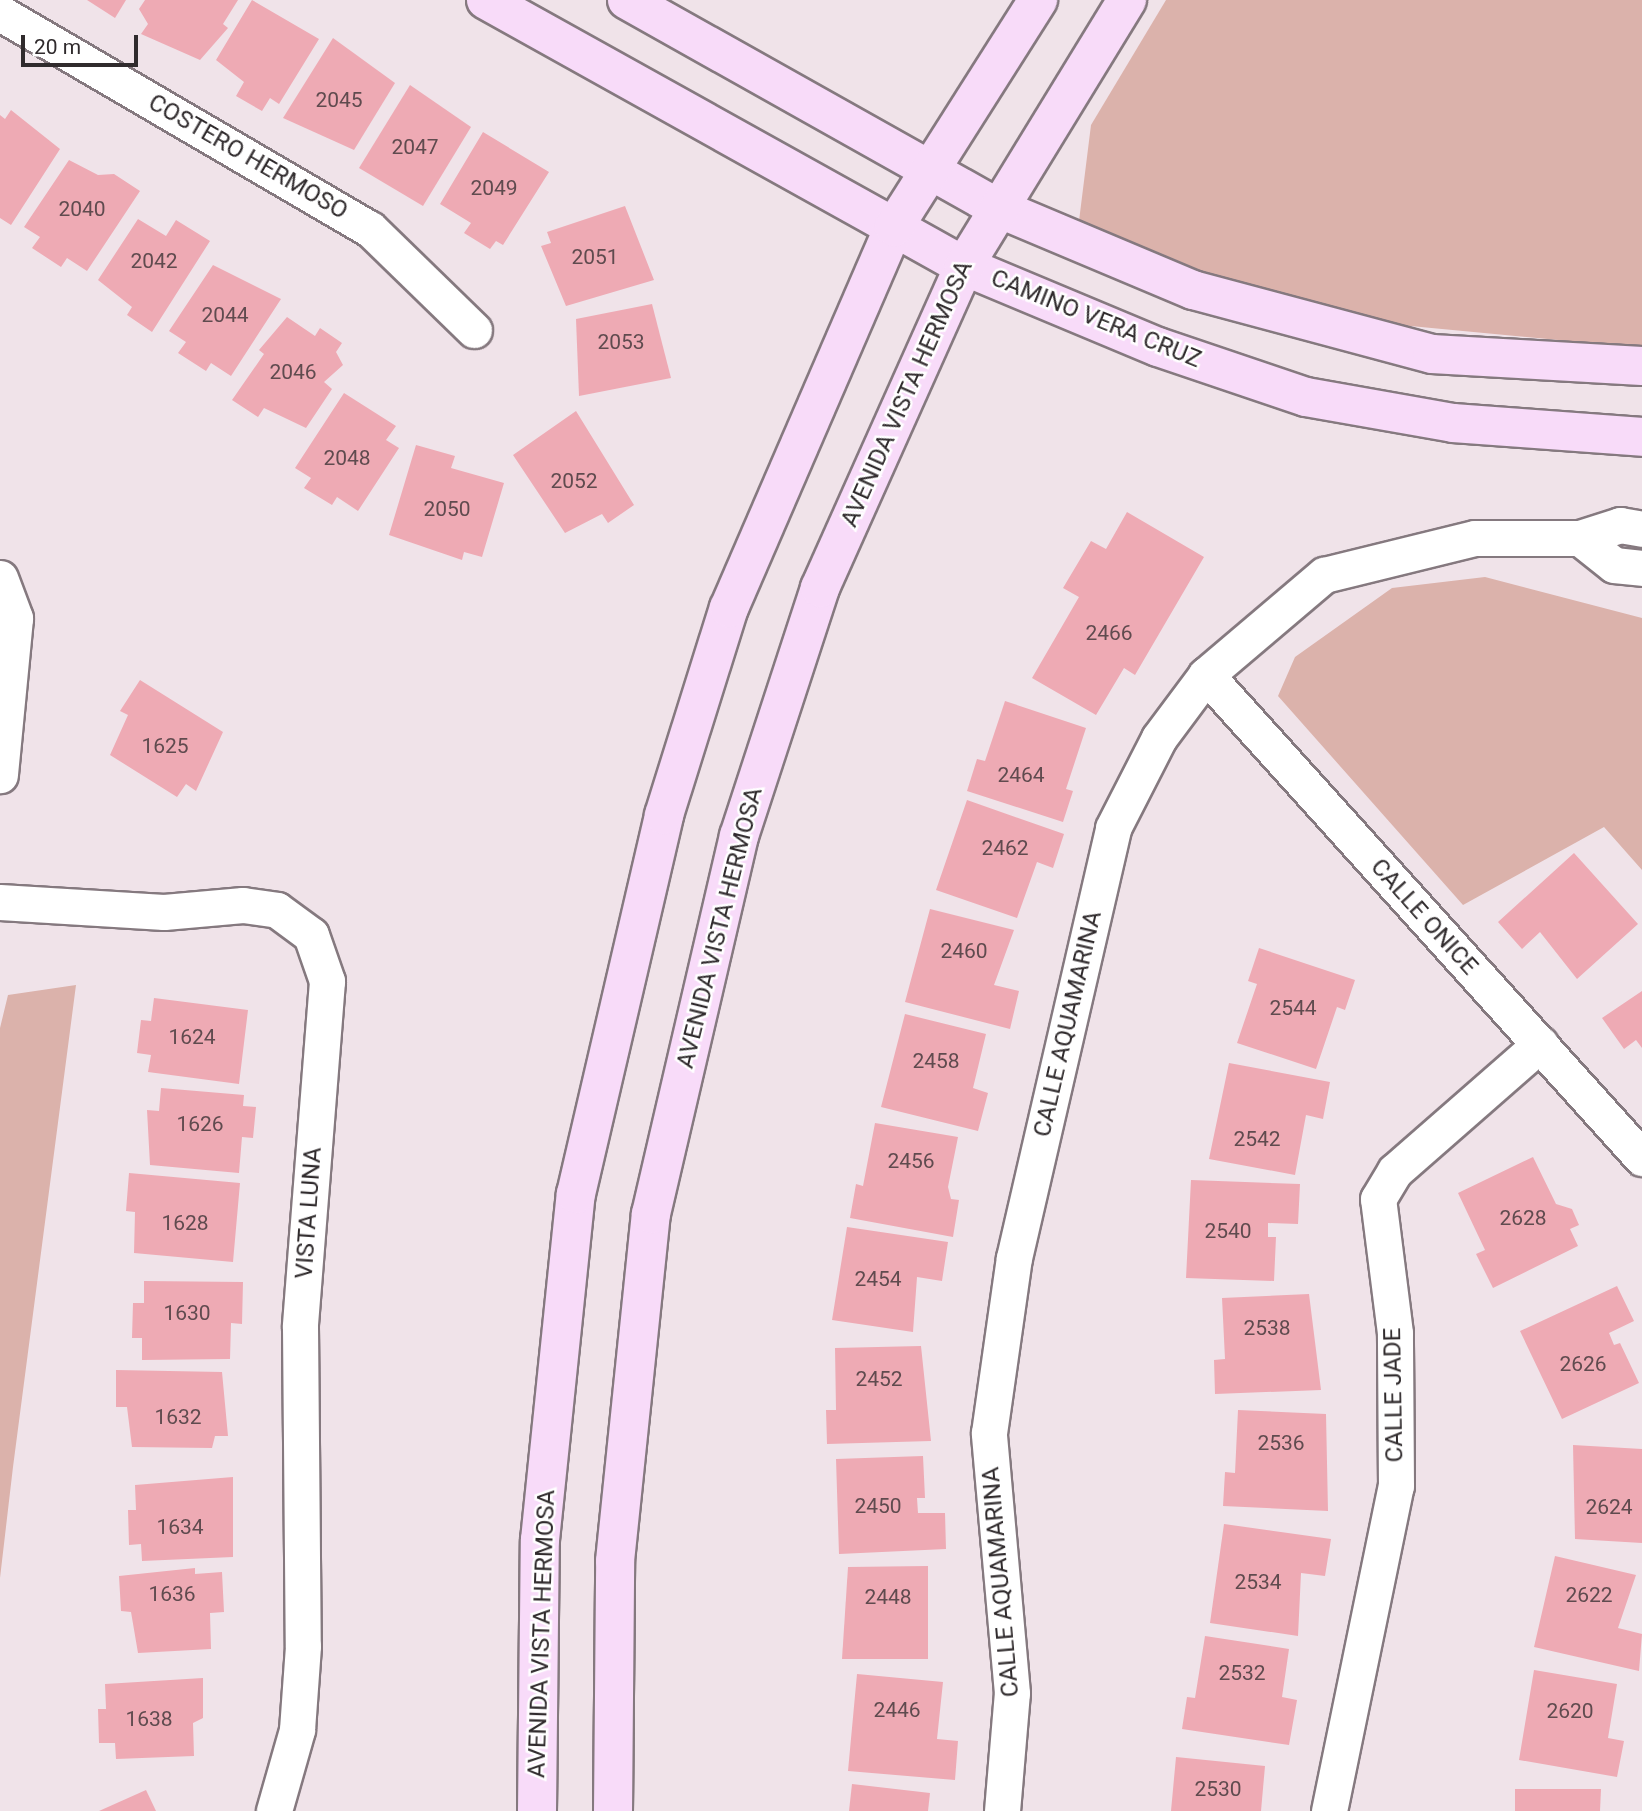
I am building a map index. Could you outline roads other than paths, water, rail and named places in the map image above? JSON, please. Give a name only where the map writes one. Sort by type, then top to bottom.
[{"type":"main road","name":"CAMINO VERA CRUZ","points":[[486,0],[964,265],[1158,347],[1306,397],[1453,424],[1642,437]]},
{"type":"main road","points":[[627,0],[998,208],[1193,290],[1350,336],[1432,354],[1642,366]]},
{"type":"main road","name":"AVENIDA VISTA HERMOSA","points":[[537,1811],[540,1540],[576,1194],[664,815],[729,608],[894,227],[1038,0]]},
{"type":"main road","name":"AVENIDA VISTA HERMOSA","points":[[612,1811],[615,1561],[651,1214],[739,836],[807,627],[964,265],[1127,0]]},
{"type":"street","name":"COSTERO HERMOSO","points":[[0,13],[370,229],[474,330]]},
{"type":"street","name":"CALLE AQUAMARINA","points":[[1002,1811],[1012,1693],[989,1433],[1014,1258],[1113,828],[1159,738],[1206,675],[1324,575],[1475,538],[1580,538],[1620,525],[1642,529]]},
{"type":"street","points":[[1580,538],[1614,565],[1642,568]]},
{"type":"street","points":[[0,578],[15,618],[0,775]]},
{"type":"street","name":"CALLE ONICE","points":[[1206,675],[1642,1158]]},
{"type":"street","name":"VISTA LUNA","points":[[0,902],[164,912],[243,905],[277,910],[311,935],[327,981],[300,1327],[303,1646],[297,1730],[274,1811]]},
{"type":"street","name":"CALLE JADE","points":[[1329,1811],[1396,1486],[1395,1333],[1378,1199],[1395,1171],[1540,1044]]}]
